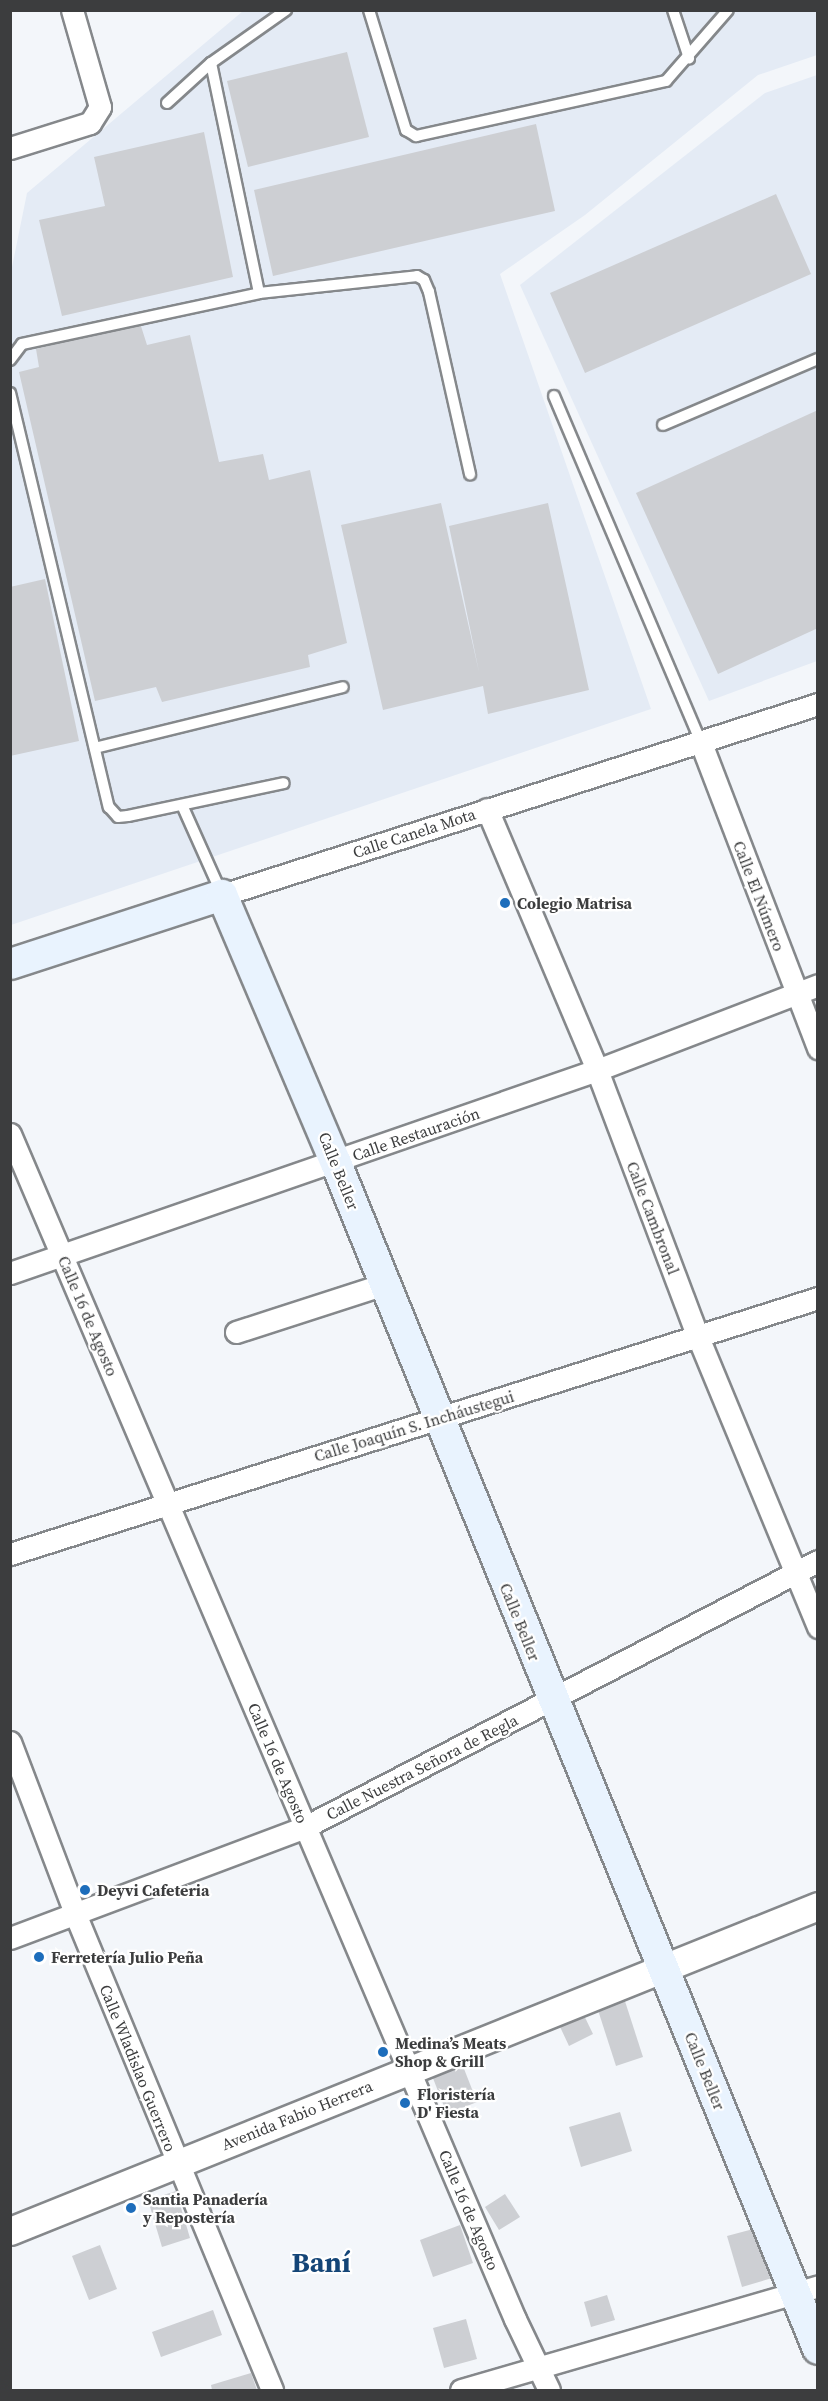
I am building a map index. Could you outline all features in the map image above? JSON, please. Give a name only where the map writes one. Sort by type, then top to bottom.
[{"type":"main road","name":"Calle Canela Mota","points":[[10,964],[222,895]]},
{"type":"main road","name":"Calle Beller","points":[[222,895],[336,1163],[440,1418],[551,1701],[664,1968],[806,2290],[818,2349]]},
{"type":"street","points":[[10,148],[90,123],[100,107],[72,10]]},
{"type":"street","name":"Calle Canela Mota","points":[[222,895],[818,704]]},
{"type":"street","name":"Calle El Número","points":[[701,743],[818,1048]]},
{"type":"street","name":"Calle Cambronal","points":[[487,809],[597,1071],[698,1337],[818,1627]]},
{"type":"street","name":"Calle Restauración","points":[[10,1273],[336,1163],[597,1071],[818,984]]},
{"type":"street","name":"Calle 16 de Agosto","points":[[10,1134],[515,2319],[549,2391]]},
{"type":"street","points":[[236,1332],[385,1284]]},
{"type":"street","name":"Calle Joaquín S. Incháustegui","points":[[10,1554],[818,1298]]},
{"type":"street","name":"Calle Nuestra Señora de Regla","points":[[10,1938],[76,1916],[305,1827],[818,1561]]},
{"type":"street","name":"Calle Wladislao Guerrero","points":[[10,1742],[76,1916],[272,2391]]},
{"type":"street","name":"Avenida Fabio Herrera","points":[[10,2230],[818,1906]]},
{"type":"street","points":[[461,2391],[541,2370],[806,2290]]},
{"type":"lane","points":[[167,103],[212,63],[286,10]]},
{"type":"lane","points":[[369,10],[405,130],[416,136],[658,84],[676,73],[728,10]]},
{"type":"lane","points":[[673,10],[689,58]]},
{"type":"lane","points":[[212,63],[259,293]]},
{"type":"lane","points":[[10,360],[22,344],[259,293],[417,276],[424,280],[471,474]]},
{"type":"lane","points":[[663,425],[818,359]]},
{"type":"lane","points":[[10,393],[109,807],[118,817],[284,783]]},
{"type":"lane","points":[[554,396],[701,743]]},
{"type":"lane","points":[[95,748],[343,687]]},
{"type":"lane","points":[[182,805],[222,895]]},
{"type":"shaded area","points":[[243,11],[817,11],[817,55],[758,75],[585,215],[500,274],[651,709],[11,925],[10,277],[27,193]]},
{"type":"shaded area","points":[[817,75],[817,661],[709,701],[520,285],[765,93]]},
{"type":"building","points":[[347,52],[369,137],[248,167],[227,81]]},
{"type":"building","points":[[536,124],[555,211],[273,276],[254,190]]},
{"type":"building","points":[[204,132],[233,277],[62,316],[39,220],[105,206],[94,157]]},
{"type":"building","points":[[776,194],[811,274],[585,373],[550,293]]},
{"type":"building","points":[[140,323],[147,345],[190,335],[219,462],[263,454],[269,480],[310,470],[347,643],[308,655],[310,667],[162,702],[156,687],[95,701],[19,372],[39,367],[36,349]]},
{"type":"building","points":[[818,410],[818,628],[718,674],[636,493]]},
{"type":"building","points":[[441,503],[479,672],[449,526],[548,503],[589,690],[488,714],[483,686],[383,710],[341,525]]},
{"type":"building","points":[[45,579],[79,741],[10,756],[10,587]]},
{"type":"building","points":[[623,1995],[643,2057],[616,2066],[596,2004]]},
{"type":"building","points":[[579,2005],[593,2034],[569,2046],[555,2016]]},
{"type":"building","points":[[459,2056],[477,2102],[447,2114],[429,2068]]},
{"type":"building","points":[[620,2112],[632,2151],[581,2167],[569,2127]]},
{"type":"building","points":[[176,2191],[190,2238],[162,2247],[148,2200]]},
{"type":"building","points":[[505,2194],[520,2217],[499,2230],[485,2207]]},
{"type":"building","points":[[460,2225],[473,2263],[433,2277],[420,2240]]},
{"type":"building","points":[[757,2228],[772,2278],[742,2287],[727,2236]]},
{"type":"building","points":[[100,2245],[117,2289],[89,2300],[72,2256]]},
{"type":"building","points":[[607,2295],[615,2320],[591,2327],[584,2302]]},
{"type":"building","points":[[213,2310],[222,2335],[161,2357],[152,2332]]},
{"type":"building","points":[[466,2319],[477,2359],[444,2368],[433,2328]]},
{"type":"building","points":[[251,2373],[257,2390],[212,2390],[211,2385]]},
{"type":"place","name":"Colegio Matrisa","points":[[505,903]]},
{"type":"place","name":"Deyvi Cafeteria","points":[[85,1890]]},
{"type":"place","name":"Ferretería Julio Peña","points":[[39,1957]]},
{"type":"place","name":"Medina’s Meats Shop & Grill","points":[[383,2052]]},
{"type":"place","name":"Floristería D' Fiesta","points":[[405,2103]]},
{"type":"place","name":"Santia Panadería y Repostería","points":[[131,2208]]},
{"type":"district","name":"Baní","points":[[321,2262]]}]
